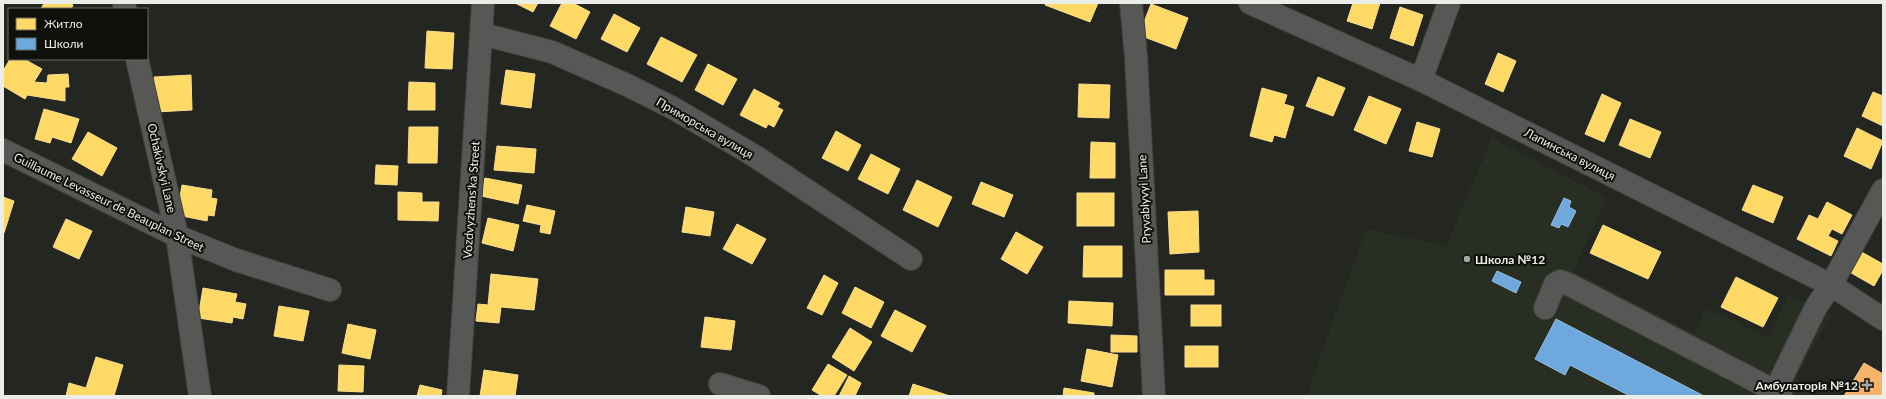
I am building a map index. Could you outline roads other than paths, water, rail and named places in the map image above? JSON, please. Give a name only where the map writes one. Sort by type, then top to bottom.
[{"type":"street","name":"Vozdvyzhens'ka Street","points":[[458,396],[483,3]]},
{"type":"street","name":"Pryvablyvyi Lane","points":[[1131,3],[1136,57],[1154,396]]},
{"type":"street","name":"Лапинська вулиця","points":[[1250,3],[1421,80],[1831,285],[1883,319]]},
{"type":"street","points":[[1421,80],[1449,3]]},
{"type":"street","name":"Приморська вулиця","points":[[482,34],[552,52],[627,85],[673,108],[753,155],[911,259]]},
{"type":"street","name":"Ochakivskyi Lane","points":[[136,60],[177,236],[200,396]]},
{"type":"street","name":"Guillaume Levasseur de Beauplan Street","points":[[3,150],[177,236],[236,260],[330,290]]},
{"type":"street","points":[[1545,308],[1555,284],[1560,281],[1778,394],[1816,307],[1831,285],[1883,190]]},
{"type":"street","points":[[720,384],[758,396]]},
{"type":"place","name":"Школа №12","points":[[1467,259]]},
{"type":"place","name":"Амбулаторія №12","points":[[1867,385]]}]
